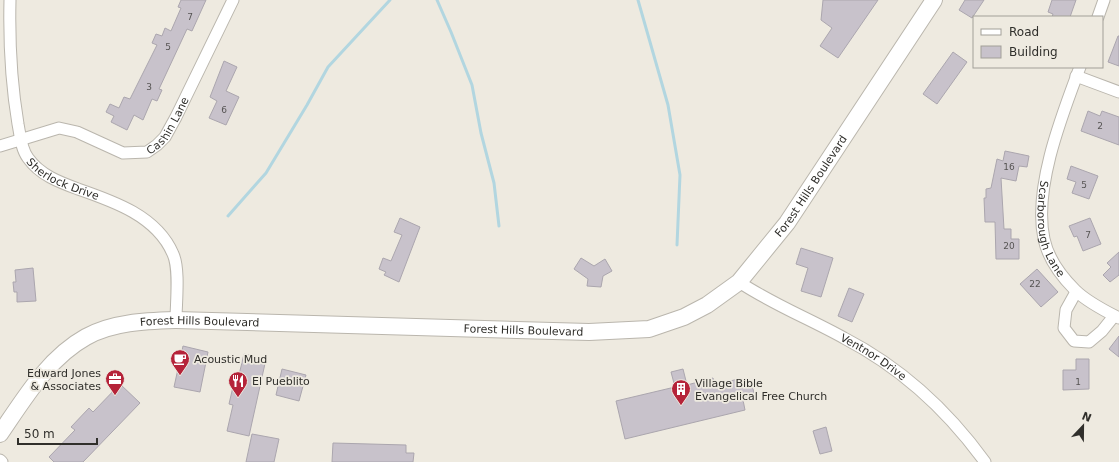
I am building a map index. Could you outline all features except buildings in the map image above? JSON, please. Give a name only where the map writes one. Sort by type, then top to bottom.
[{"type":"main road","name":"Forest Hills Boulevard","points":[[0,434],[31,389],[63,353],[87,336],[116,326],[150,321],[176,320],[589,332],[649,329],[684,317],[707,305],[739,282],[787,223],[934,0]]},
{"type":"street","name":"Sherlock Drive","points":[[10,0],[9,43],[12,91],[21,139],[27,157],[40,172],[63,184],[130,210],[159,232],[173,254],[177,281],[176,320]]},
{"type":"street","name":"Cashin Lane","points":[[0,146],[59,128],[77,132],[123,153],[147,152],[157,145],[165,136],[176,118],[234,0]]},
{"type":"street","points":[[1098,16],[1104,0]]},
{"type":"street","points":[[1078,71],[1119,92]]},
{"type":"street","name":"Scarborough Lane","points":[[1078,71],[1046,170],[1041,204],[1044,239],[1054,264],[1076,292],[1117,317]]},
{"type":"street","name":"Ventnor Drive","points":[[739,282],[765,299],[844,338],[866,351],[912,383],[937,405],[985,462]]},
{"type":"street","points":[[1076,292],[1066,310],[1064,328],[1074,341],[1089,342],[1117,317]]},
{"type":"waterway","points":[[228,216],[266,173],[328,67],[390,0]]},
{"type":"waterway","points":[[437,0],[472,85],[481,133],[494,183],[499,226]]},
{"type":"waterway","points":[[638,0],[668,105],[680,175],[677,245]]},
{"type":"place","name":"Acoustic Mud","points":[[180,376]]},
{"type":"place","name":"Edward Jones & Associates","points":[[115,396]]},
{"type":"place","name":"El Pueblito","points":[[238,398]]},
{"type":"place","name":"Village Bible Evangelical Free Church","points":[[681,406]]}]
